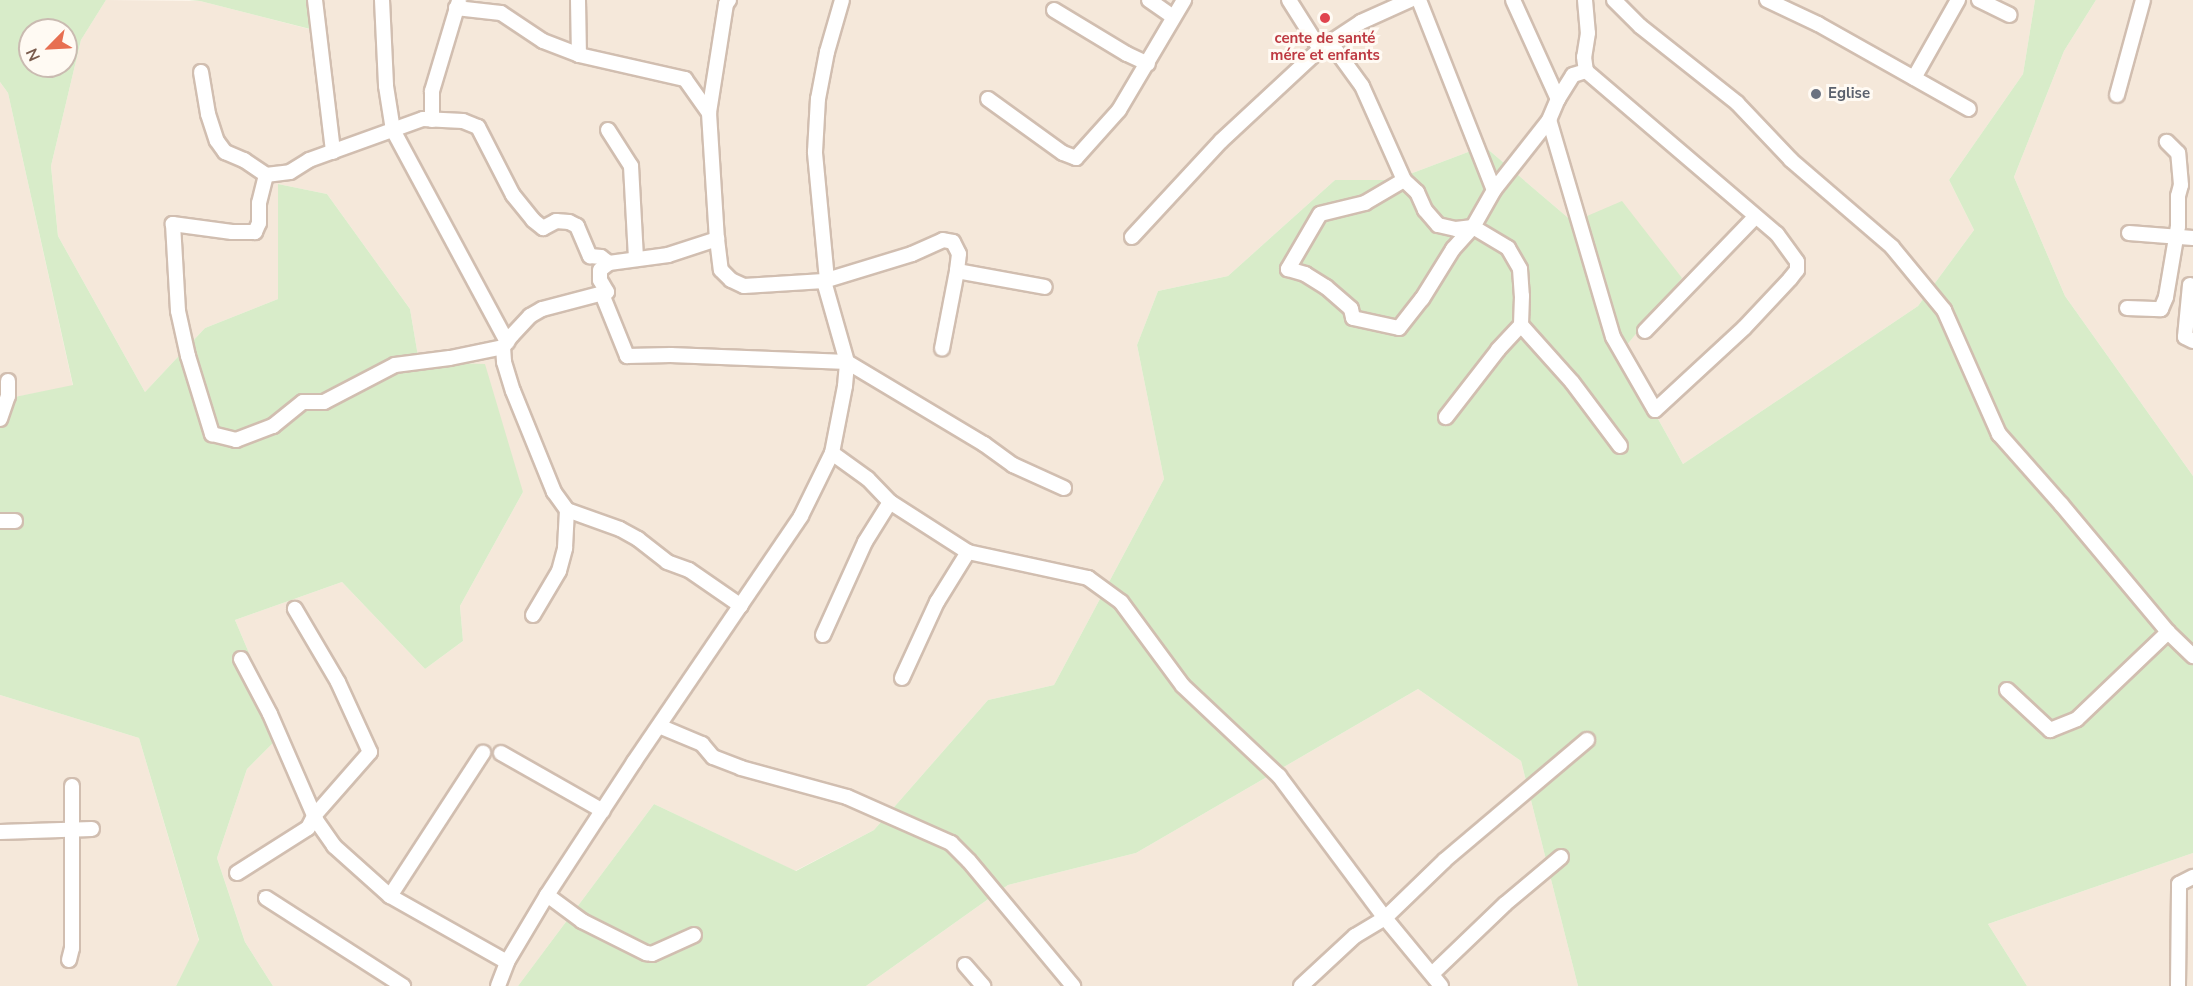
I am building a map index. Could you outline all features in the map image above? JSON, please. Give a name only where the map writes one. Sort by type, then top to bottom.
[{"type":"street","points":[[315,0],[333,152]]},
{"type":"street","points":[[382,0],[386,86],[393,130],[505,344],[504,362],[554,492],[567,510],[620,529],[638,539],[667,562],[689,570],[741,606]]},
{"type":"street","points":[[578,0],[579,55]]},
{"type":"street","points":[[729,0],[726,4],[709,113],[717,239],[722,270],[730,280],[744,286],[826,281],[948,240],[957,248],[957,271],[942,349]]},
{"type":"street","points":[[498,986],[507,962],[547,896],[801,516],[832,453],[845,386],[847,362],[826,281],[815,152],[818,109],[827,52],[842,0]]},
{"type":"street","points":[[1149,0],[1173,17]]},
{"type":"street","points":[[988,99],[1063,153],[1076,158],[1119,110],[1184,0]]},
{"type":"street","points":[[1289,0],[1325,46],[1362,86],[1404,180],[1417,192],[1425,210],[1438,225],[1456,229],[1473,227],[1508,248],[1520,269],[1521,325],[1498,350],[1446,417]]},
{"type":"street","points":[[1132,237],[1221,141],[1325,46],[1361,22],[1410,0]]},
{"type":"street","points":[[1419,0],[1494,190]]},
{"type":"street","points":[[1513,0],[1558,99]]},
{"type":"street","points":[[1549,120],[1613,337],[1655,410],[1744,328],[1797,270],[1797,262],[1777,234],[1586,71],[1584,57],[1588,33],[1585,0]]},
{"type":"street","points":[[1614,0],[1640,26],[1737,103],[1791,160],[1892,247],[1944,310],[2000,434],[2168,632],[2193,656]]},
{"type":"street","points":[[1767,0],[1818,24],[1969,110]]},
{"type":"street","points":[[1914,78],[1958,0]]},
{"type":"street","points":[[1979,0],[2010,15]]},
{"type":"street","points":[[2117,95],[2143,0]]},
{"type":"street","points":[[432,120],[432,91],[458,4],[502,6],[543,41],[579,55],[685,79],[709,113]]},
{"type":"street","points":[[1054,10],[1148,64]]},
{"type":"street","points":[[1404,180],[1365,203],[1320,214],[1288,268],[1305,274],[1333,293],[1351,309],[1353,318],[1399,327],[1422,299],[1453,249],[1473,227],[1494,190],[1549,120],[1558,99],[1574,75],[1586,71]]},
{"type":"street","points":[[201,72],[208,114],[216,141],[225,152],[244,160],[266,175],[291,172],[309,160],[423,119],[463,121],[478,128],[513,195],[533,220],[543,228],[556,221],[569,222],[577,226],[590,256],[601,257],[609,263]]},
{"type":"street","points":[[608,129],[631,166],[636,258]]},
{"type":"street","points":[[2127,308],[2161,309],[2166,297],[2181,185],[2179,157],[2167,142]]},
{"type":"street","points":[[266,175],[255,232],[232,232],[173,224],[178,311],[188,356],[212,434],[236,440],[273,426],[303,402],[324,402],[395,364],[450,358],[505,344],[530,316],[542,309],[607,292],[600,280],[600,270],[609,263],[668,255],[717,239]]},
{"type":"street","points":[[1646,331],[1755,217]]},
{"type":"street","points":[[2129,233],[2193,238]]},
{"type":"street","points":[[957,271],[1045,287]]},
{"type":"street","points":[[2190,285],[2185,337],[2193,341]]},
{"type":"street","points":[[602,294],[627,356],[847,362],[984,444],[1013,465],[1064,488]]},
{"type":"street","points":[[1521,325],[1572,382],[1620,446]]},
{"type":"street","points":[[0,419],[8,396],[8,381]]},
{"type":"street","points":[[832,453],[868,479],[890,502],[968,552],[1088,578],[1121,602],[1183,686],[1233,736],[1279,776],[1385,918],[1441,986]]},
{"type":"street","points":[[823,635],[865,542],[890,502]]},
{"type":"street","points":[[533,615],[559,571],[565,548],[567,510]]},
{"type":"street","points":[[0,521],[15,521]]},
{"type":"street","points":[[902,678],[937,602],[968,552]]},
{"type":"street","points":[[237,873],[308,828],[314,816],[370,752],[338,682],[295,609]]},
{"type":"street","points":[[2007,690],[2050,730],[2077,719],[2168,632]]},
{"type":"street","points":[[241,659],[270,714],[314,816],[334,846],[390,896],[507,962]]},
{"type":"street","points":[[659,726],[702,744],[712,757],[741,768],[847,797],[951,843],[969,861],[1068,985]]},
{"type":"street","points":[[1301,986],[1355,936],[1385,918],[1445,860],[1587,740]]},
{"type":"street","points":[[390,896],[483,753]]},
{"type":"street","points":[[501,753],[603,811]]},
{"type":"street","points":[[69,960],[72,948],[72,786]]},
{"type":"street","points":[[0,832],[92,829]]},
{"type":"street","points":[[1432,974],[1505,904],[1561,857]]},
{"type":"street","points":[[2178,986],[2179,884],[2193,877]]},
{"type":"street","points":[[547,896],[582,921],[646,953],[652,954],[694,935]]},
{"type":"street","points":[[266,898],[403,986]]},
{"type":"street","points":[[965,965],[983,986]]},
{"type":"shaded area","points":[[106,0],[200,1],[313,30],[310,0],[2035,0],[2023,74],[1949,180],[1974,230],[1918,306],[1683,464],[1621,352],[1681,278],[1573,222],[1484,146],[1394,180],[1335,180],[1228,276],[1158,291],[1137,345],[1164,479],[1054,685],[988,700],[874,830],[795,871],[654,804],[518,986],[273,986],[245,942],[217,858],[247,769],[283,733],[235,620],[342,582],[425,669],[463,641],[460,606],[523,492],[419,362],[410,309],[327,194],[278,184],[278,299],[205,328],[145,392],[58,236],[51,166],[72,78],[78,78],[78,53],[81,40]]},
{"type":"shaded area","points":[[2096,0],[2193,0],[2193,476],[2065,296],[2014,177],[2064,51]]},
{"type":"shaded area","points":[[0,82],[8,93],[73,386],[0,400]]},
{"type":"shaded area","points":[[1418,689],[1521,761],[1578,986],[866,986],[1008,885],[1136,853]]},
{"type":"shaded area","points":[[0,695],[139,738],[199,941],[176,986],[0,986]]},
{"type":"shaded area","points":[[2193,853],[2193,986],[2027,986],[1988,924]]},
{"type":"green space","points":[[0,0],[106,0],[81,40],[78,53],[78,18],[18,18],[18,78],[72,78],[51,166],[58,236],[145,392],[205,328],[278,299],[278,184],[327,194],[410,309],[419,362],[485,364],[523,492],[460,606],[463,641],[425,669],[342,582],[235,620],[283,733],[247,769],[217,858],[245,942],[273,986],[176,986],[199,940],[139,738],[0,695],[0,400],[73,385],[8,93],[0,82]]},
{"type":"green space","points":[[189,0],[310,0],[314,30],[200,1]]},
{"type":"green space","points":[[2035,0],[2096,0],[2064,51],[2014,177],[2065,296],[2193,476],[2193,853],[1988,924],[2027,986],[1578,986],[1521,761],[1418,689],[1136,853],[1008,885],[866,986],[518,986],[654,804],[796,871],[874,830],[988,700],[1054,685],[1164,479],[1137,345],[1158,291],[1228,276],[1335,180],[1394,180],[1484,146],[1573,222],[1622,201],[1682,278],[1621,352],[1683,464],[1918,306],[1974,230],[1949,180],[2023,74]]},
{"type":"place","name":"cente de santé mére et enfants","points":[[1325,18]]},
{"type":"place","name":"Eglise","points":[[1816,94]]}]
